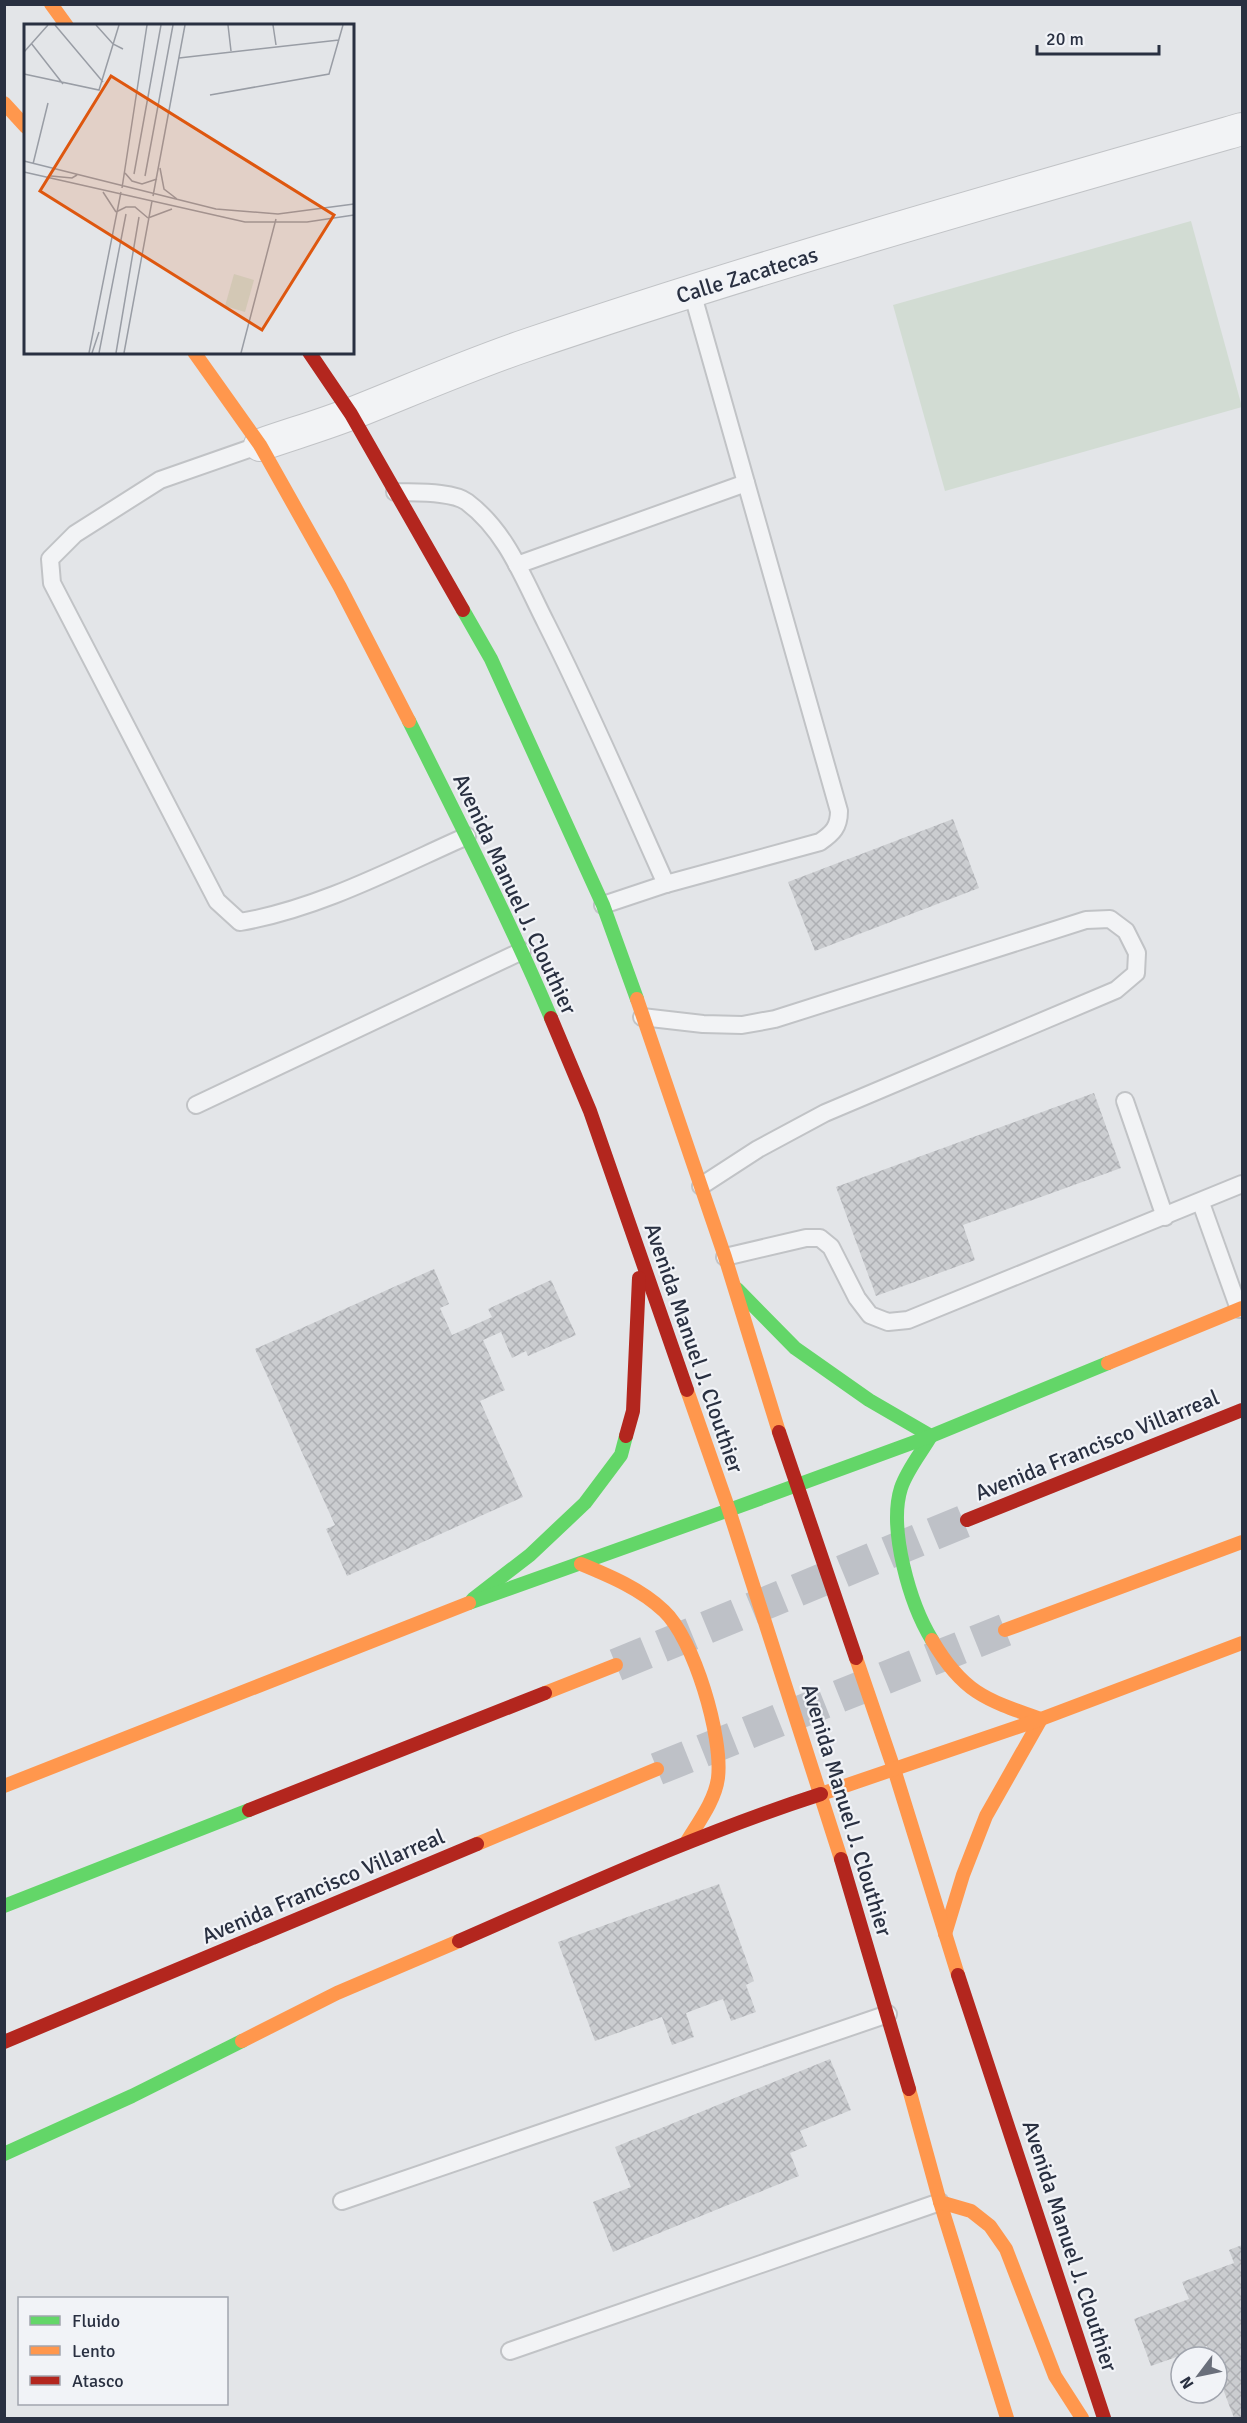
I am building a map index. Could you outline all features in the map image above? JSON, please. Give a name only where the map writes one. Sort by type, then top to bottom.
[{"type":"main road","points":[[51,4],[66,24]]},
{"type":"main road","points":[[4,103],[24,125]]},
{"type":"main road","name":"Avenida Manuel J. Clouthier","points":[[195,354],[260,445],[340,587],[467,836],[522,951],[590,1111],[729,1510],[821,1794],[888,2014],[940,2202],[1007,2418]]},
{"type":"main road","name":"Avenida Manuel J. Clouthier","points":[[310,354],[351,414],[491,659],[603,905],[725,1257],[796,1485],[894,1769],[945,1934],[1104,2418]]},
{"type":"main road","points":[[465,1605],[530,1555],[585,1503],[621,1455],[633,1411],[640,1258]]},
{"type":"main road","points":[[733,1285],[795,1348],[870,1400],[931,1436]]},
{"type":"main road","points":[[9,1785],[465,1605],[931,1436],[1241,1309]]},
{"type":"main road","name":"Avenida Francisco Villarreal","points":[[967,1520],[1242,1410]]},
{"type":"main road","points":[[931,1436],[900,1490],[899,1539],[909,1590],[927,1634],[950,1670],[978,1695],[1041,1719]]},
{"type":"main road","points":[[1005,1630],[1242,1542]]},
{"type":"main road","points":[[581,1564],[615,1579],[642,1595],[671,1618],[691,1655],[719,1751],[718,1778],[705,1810],[686,1843]]},
{"type":"main road","points":[[4,2154],[132,2096],[337,1993],[686,1843],[765,1812],[1041,1719],[1242,1643]]},
{"type":"main road","points":[[4,1906],[616,1665]]},
{"type":"main road","points":[[945,1934],[963,1875],[986,1816],[1041,1719]]},
{"type":"main road","name":"Avenida Francisco Villarreal","points":[[4,2042],[657,1769]]},
{"type":"main road","points":[[940,2202],[970,2211],[990,2226],[1000,2241],[1055,2376],[1082,2418]]},
{"type":"street","name":"Calle Zacatecas","points":[[260,445],[351,414],[425,383],[525,346],[692,292],[1029,190],[1242,129]]},
{"type":"lane","points":[[603,905],[666,884],[820,842],[833,834],[839,822],[839,811],[692,292]]},
{"type":"lane","points":[[260,445],[160,480],[75,534],[50,559],[52,583],[217,901],[240,922],[268,917],[360,884],[467,836]]},
{"type":"lane","points":[[517,565],[746,483]]},
{"type":"lane","points":[[395,492],[440,495],[465,501],[504,540],[564,658],[666,884]]},
{"type":"lane","points":[[642,1017],[723,1025],[742,1025],[775,1019],[1086,920],[1110,919],[1126,931],[1137,953],[1136,973],[1116,990],[825,1113],[758,1149],[701,1186]]},
{"type":"lane","points":[[196,1105],[522,951]]},
{"type":"lane","points":[[1125,1101],[1165,1217]]},
{"type":"lane","points":[[725,1257],[806,1238],[820,1238],[831,1247],[857,1298],[870,1315],[888,1322],[908,1320],[1201,1203],[1242,1184]]},
{"type":"lane","points":[[1201,1203],[1241,1309]]},
{"type":"lane","points":[[342,2201],[888,2014]]},
{"type":"lane","points":[[510,2351],[940,2202]]},
{"type":"shaded area","points":[[1191,221],[1242,407],[945,491],[893,305]]},
{"type":"building","points":[[953,819],[979,888],[815,951],[788,882]]},
{"type":"building","points":[[1094,1093],[1121,1168],[963,1225],[975,1260],[876,1296],[836,1187]]},
{"type":"building","points":[[434,1269],[449,1304],[440,1308],[452,1335],[492,1317],[488,1309],[551,1280],[576,1335],[528,1356],[526,1351],[512,1358],[501,1332],[483,1340],[505,1390],[480,1401],[523,1497],[347,1576],[326,1529],[335,1525],[255,1349]]},
{"type":"building","points":[[719,1884],[754,1981],[746,1985],[756,2012],[731,2021],[723,1999],[686,2013],[694,2037],[672,2045],[662,2017],[595,2041],[558,1942]]},
{"type":"building","points":[[830,2059],[851,2110],[800,2131],[807,2146],[790,2153],[799,2176],[613,2252],[593,2202],[631,2187],[615,2147]]},
{"type":"building","points":[[1242,2245],[1242,2418],[1234,2418],[1229,2405],[1229,2345],[1169,2345],[1169,2360],[1151,2366],[1134,2319],[1189,2299],[1182,2282],[1234,2263],[1229,2250]]},
{"type":"tunnel","points":[[616,1665],[967,1520]]},
{"type":"tunnel","points":[[657,1769],[1005,1630]]},
{"type":"traffic: fast","points":[[463,610],[491,659],[603,905],[637,999]]},
{"type":"traffic: fast","points":[[409,721],[500,905],[551,1018]]},
{"type":"traffic: fast","points":[[737,1289],[795,1348],[869,1400],[931,1436],[910,1468],[901,1488],[897,1524],[899,1545],[909,1587],[932,1640]]},
{"type":"traffic: fast","points":[[729,1510],[931,1436],[1108,1363]]},
{"type":"traffic: fast","points":[[473,1599],[530,1555],[585,1503],[621,1455],[626,1436]]},
{"type":"traffic: fast","points":[[469,1603],[729,1510]]},
{"type":"traffic: fast","points":[[4,1906],[249,1810]]},
{"type":"traffic: fast","points":[[4,2154],[132,2096],[242,2041]]},
{"type":"traffic: slow","points":[[51,4],[66,24]]},
{"type":"traffic: slow","points":[[4,103],[24,125]]},
{"type":"traffic: slow","points":[[195,354],[260,445],[340,587],[409,721]]},
{"type":"traffic: slow","points":[[637,999],[725,1257],[779,1432]]},
{"type":"traffic: slow","points":[[1108,1363],[1242,1308]]},
{"type":"traffic: slow","points":[[687,1390],[729,1510],[841,1859]]},
{"type":"traffic: slow","points":[[1005,1630],[1242,1542]]},
{"type":"traffic: slow","points":[[581,1564],[614,1578],[655,1603],[675,1625],[696,1665],[716,1739],[718,1778],[710,1803],[686,1843]]},
{"type":"traffic: slow","points":[[4,1786],[469,1603]]},
{"type":"traffic: slow","points":[[932,1640],[954,1672],[978,1692],[991,1700],[1041,1719],[986,1816],[963,1875],[945,1934]]},
{"type":"traffic: slow","points":[[821,1794],[1041,1719],[1242,1643]]},
{"type":"traffic: slow","points":[[856,1658],[894,1769],[958,1975]]},
{"type":"traffic: slow","points":[[545,1693],[616,1665]]},
{"type":"traffic: slow","points":[[477,1844],[657,1769]]},
{"type":"traffic: slow","points":[[242,2041],[337,1993],[459,1941]]},
{"type":"traffic: slow","points":[[909,2089],[940,2202],[1007,2418]]},
{"type":"traffic: slow","points":[[940,2202],[971,2211],[990,2226],[1006,2249],[1055,2376],[1082,2418]]},
{"type":"traffic: jam","points":[[310,354],[351,414],[463,610]]},
{"type":"traffic: jam","points":[[551,1018],[590,1111],[687,1390]]},
{"type":"traffic: jam","points":[[626,1436],[633,1411],[639,1278]]},
{"type":"traffic: jam","points":[[967,1520],[1242,1410]]},
{"type":"traffic: jam","points":[[779,1432],[856,1658]]},
{"type":"traffic: jam","points":[[249,1810],[545,1693]]},
{"type":"traffic: jam","points":[[459,1941],[683,1844],[821,1794]]},
{"type":"traffic: jam","points":[[4,2042],[477,1844]]},
{"type":"traffic: jam","points":[[841,1859],[909,2089]]},
{"type":"traffic: jam","points":[[958,1975],[1104,2418]]}]
